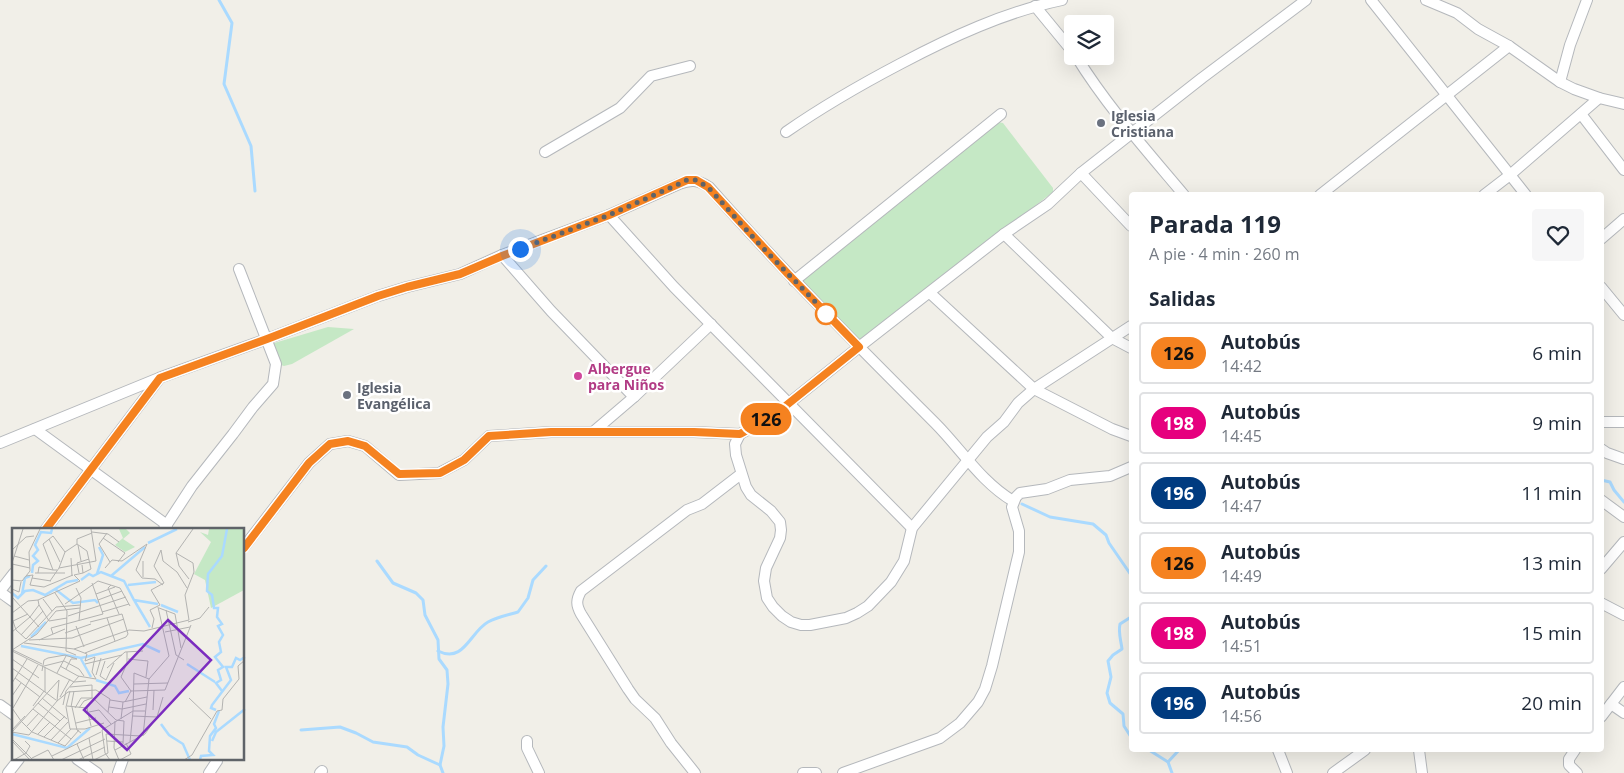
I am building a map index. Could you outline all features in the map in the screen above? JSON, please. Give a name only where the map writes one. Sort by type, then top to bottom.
[{"type":"street","points":[[786,132],[843,94],[947,39],[1035,6],[1062,0]]},
{"type":"street","points":[[245,547],[309,463],[330,444],[348,441],[365,446],[399,474],[440,473],[464,460],[489,436],[551,432],[694,432],[740,434],[773,416],[1004,234],[1048,204],[1081,173],[1202,78],[1306,0]]},
{"type":"street","points":[[1371,0],[1524,192]]},
{"type":"street","points":[[1426,0],[1457,13],[1509,46],[1560,82],[1599,98],[1624,104]]},
{"type":"street","points":[[1560,82],[1570,45],[1587,0]]},
{"type":"street","points":[[1035,6],[1064,41]]},
{"type":"street","points":[[1324,192],[1509,46]]},
{"type":"street","points":[[1081,65],[1182,192]]},
{"type":"street","points":[[545,152],[620,108],[651,76],[690,66]]},
{"type":"street","points":[[1488,192],[1599,98]]},
{"type":"street","points":[[794,281],[1001,114]]},
{"type":"street","points":[[1581,114],[1624,170]]},
{"type":"street","points":[[1081,173],[1129,224]]},
{"type":"street","points":[[0,443],[160,378],[378,296],[460,274],[609,215],[687,180],[696,180],[708,187],[794,281],[953,441],[989,483],[1013,501]]},
{"type":"street","points":[[609,215],[674,287],[912,528]]},
{"type":"street","points":[[1604,237],[1624,220]]},
{"type":"street","points":[[1004,234],[1112,338],[1129,347]]},
{"type":"street","points":[[502,256],[634,397]]},
{"type":"street","points":[[35,429],[91,469],[165,527],[192,486],[248,413],[273,384],[276,364],[239,268]]},
{"type":"street","points":[[1604,291],[1624,315]]},
{"type":"street","points":[[930,293],[1034,389],[1129,435]]},
{"type":"street","points":[[593,432],[634,397],[711,324]]},
{"type":"street","points":[[740,434],[736,444],[741,474],[746,487],[751,495],[771,511],[780,522],[780,538],[766,568],[764,590],[767,598],[782,616],[791,622],[801,625],[810,626],[846,618],[868,606],[891,582],[904,561],[912,528],[987,437],[1004,422],[1018,404],[1034,389],[1129,327]]},
{"type":"street","points":[[47,528],[160,378]]},
{"type":"street","points":[[1604,422],[1624,422]]},
{"type":"street","points":[[1604,450],[1621,458]]},
{"type":"street","points":[[1604,456],[1621,458]]},
{"type":"street","points":[[843,773],[940,738],[960,724],[978,702],[985,689],[992,666],[1019,552],[1020,541],[1012,507],[1013,501],[1020,493],[1047,489],[1070,480],[1110,476],[1129,468]]},
{"type":"street","points":[[695,773],[670,743],[655,718],[628,689],[581,614],[577,606],[577,598],[581,590],[680,515],[702,504],[741,474]]},
{"type":"street","points":[[1604,502],[1624,517]]},
{"type":"street","points":[[1604,566],[1624,542]]},
{"type":"street","points":[[12,576],[0,592],[12,601]]},
{"type":"street","points":[[1604,605],[1624,615]]},
{"type":"street","points":[[1604,713],[1624,687]]},
{"type":"street","points":[[1611,704],[1624,714]]},
{"type":"street","points":[[0,705],[12,714]]},
{"type":"street","points":[[527,741],[527,748],[539,773]]},
{"type":"street","points":[[1279,752],[1287,773]]},
{"type":"street","points":[[1333,773],[1362,752]]},
{"type":"street","points":[[1419,752],[1422,773]]},
{"type":"street","points":[[1574,752],[1568,765],[1577,773]]},
{"type":"street","points":[[8,773],[18,760]]},
{"type":"street","points":[[78,760],[98,773]]},
{"type":"street","points":[[118,773],[123,760]]},
{"type":"street","points":[[209,773],[217,761]]},
{"type":"street","points":[[803,773],[816,773]]},
{"type":"green space","points":[[998,122],[1003,123],[1053,188],[1053,192],[862,339],[858,339],[803,285],[802,280]]},
{"type":"green space","points":[[328,327],[354,329],[292,364],[281,365],[271,344]]},
{"type":"waterway","points":[[219,0],[232,23],[224,84],[251,146],[255,191]]},
{"type":"waterway","points":[[1604,481],[1610,482],[1624,502]]},
{"type":"waterway","points":[[1022,504],[1050,517],[1093,524],[1106,535],[1109,543],[1129,572]]},
{"type":"waterway","points":[[377,561],[393,583],[416,593],[423,600],[425,615],[438,640],[439,659],[447,670],[448,684],[443,727],[444,746],[440,765],[443,773]]},
{"type":"waterway","points":[[438,651],[447,654],[454,653],[466,645],[488,622],[518,612],[528,598],[533,580],[546,566]]},
{"type":"waterway","points":[[1129,618],[1120,624],[1119,633],[1122,649],[1108,661],[1111,677],[1107,693],[1110,703],[1123,714],[1124,726],[1129,734]]},
{"type":"waterway","points":[[301,730],[340,727],[373,742],[407,747],[418,755],[440,765]]},
{"type":"waterway","points":[[1152,752],[1168,762],[1172,773]]},
{"type":"waterway","points":[[1168,762],[1177,752]]},
{"type":"bus line","name":"126","points":[[47,528],[160,378],[378,296],[460,274],[609,215],[687,180],[696,180],[708,187],[748,232],[859,347],[773,416],[740,434],[694,432],[551,432],[489,436],[464,460],[440,473],[399,474],[365,446],[348,441],[330,444],[309,463],[245,547]]},
{"type":"place","name":"Iglesia Cristiana","points":[[1101,123]]},
{"type":"place","name":"Albergue para Niños","points":[[578,376]]},
{"type":"place","name":"Iglesia Evangélica","points":[[347,395]]},
{"type":"route","points":[[520,249],[609,215],[687,180],[696,180],[708,187],[761,246],[833,320],[826,314]]}]
